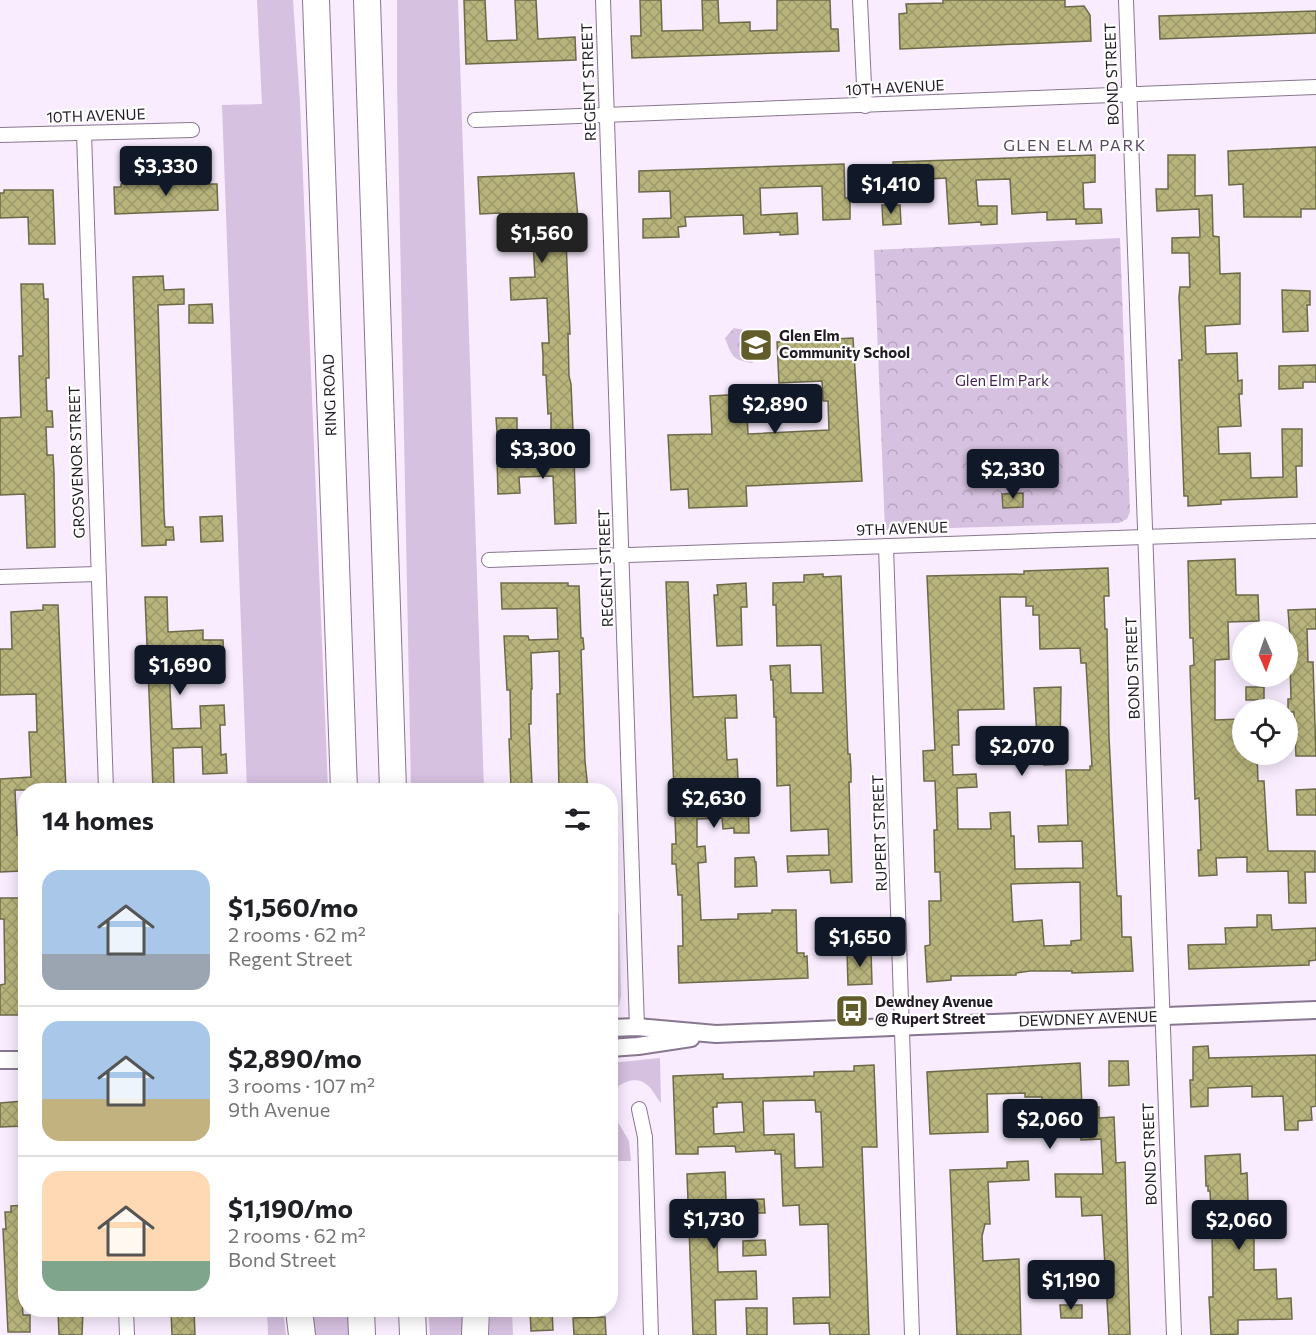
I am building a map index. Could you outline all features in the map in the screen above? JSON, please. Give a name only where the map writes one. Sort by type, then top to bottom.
[{"type":"highway","name":"RING ROAD","points":[[316,0],[344,783]]},
{"type":"highway","points":[[367,0],[393,783]]},
{"type":"highway","points":[[300,1317],[302,1335]]},
{"type":"highway","points":[[361,1317],[362,1335]]},
{"type":"highway","points":[[412,1317],[413,1335]]},
{"type":"highway","points":[[475,1335],[476,1317]]},
{"type":"street","name":"REGENT STREET","points":[[603,0],[637,1027]]},
{"type":"street","points":[[861,0],[866,106]]},
{"type":"street","name":"BOND STREET","points":[[1126,0],[1174,1335]]},
{"type":"street","name":"10TH AVENUE","points":[[475,120],[1316,87]]},
{"type":"street","name":"10TH AVENUE","points":[[0,135],[192,130]]},
{"type":"street","name":"GROSVENOR STREET","points":[[84,133],[106,783]]},
{"type":"street","name":"9TH AVENUE","points":[[489,560],[1316,531]]},
{"type":"street","name":"RUPERT STREET","points":[[886,546],[912,1335]]},
{"type":"street","points":[[0,577],[97,574]]},
{"type":"street","name":"DEWDNEY AVENUE","points":[[618,1047],[716,1034],[1316,1010]]},
{"type":"street","name":"DEWDNEY AVENUE","points":[[618,1028],[637,1027],[716,1034]]},
{"type":"street","points":[[0,1060],[18,1060]]},
{"type":"street","points":[[639,1110],[645,1137],[651,1335]]},
{"type":"street","points":[[126,1317],[127,1335]]},
{"type":"green space","points":[[257,0],[293,0],[300,103],[328,783],[247,783],[222,105],[262,104]]},
{"type":"green space","points":[[397,0],[458,0],[484,783],[411,783]]},
{"type":"green space","name":"Glen Elm Park","points":[[1120,238],[1130,512],[1127,519],[1119,523],[885,530],[874,250]]},
{"type":"green space","points":[[734,328],[755,332],[760,338],[758,357],[752,363],[737,359],[731,353],[725,338]]},
{"type":"green space","points":[[618,914],[621,995],[618,1007]]},
{"type":"green space","points":[[660,1058],[661,1103],[652,1090],[641,1081],[626,1082],[618,1087],[618,1062]]},
{"type":"green space","points":[[618,1122],[629,1141],[631,1161],[618,1161]]},
{"type":"green space","points":[[267,1317],[284,1317],[286,1335],[268,1335]]},
{"type":"green space","points":[[309,1317],[348,1317],[348,1335],[311,1335]]},
{"type":"green space","points":[[429,1317],[467,1317],[466,1335],[430,1335]]},
{"type":"green space","points":[[490,1317],[512,1317],[513,1335],[489,1335]]},
{"type":"building","points":[[464,0],[485,0],[487,41],[517,40],[515,0],[536,0],[538,39],[575,37],[576,60],[466,64]]},
{"type":"building","points":[[640,0],[661,0],[662,31],[703,30],[702,0],[718,0],[719,23],[750,22],[750,31],[777,30],[777,0],[830,0],[831,29],[838,29],[839,51],[632,58],[631,36],[641,36]]},
{"type":"building","points":[[943,0],[1065,0],[1065,7],[1084,6],[1090,15],[1091,41],[900,49],[899,14],[907,13],[906,4],[943,3]]},
{"type":"building","points":[[1316,11],[1316,33],[1160,39],[1159,16]]},
{"type":"building","points":[[1316,147],[1316,209],[1301,209],[1301,217],[1244,217],[1243,184],[1229,185],[1228,151]]},
{"type":"building","points":[[1095,155],[1095,182],[1083,183],[1084,209],[1101,209],[1102,223],[1076,224],[1076,219],[1047,220],[1047,212],[1012,214],[1010,179],[976,180],[978,206],[997,206],[997,224],[981,225],[981,222],[949,224],[946,178],[912,180],[912,189],[894,190],[893,162]]},
{"type":"building","points":[[1168,155],[1195,155],[1195,196],[1212,195],[1213,236],[1219,237],[1220,274],[1240,273],[1240,324],[1205,326],[1206,354],[1237,353],[1238,381],[1242,380],[1242,394],[1239,394],[1241,426],[1218,427],[1219,454],[1250,453],[1251,478],[1283,477],[1282,429],[1302,429],[1302,466],[1296,466],[1297,497],[1221,500],[1221,504],[1188,506],[1188,496],[1184,496],[1179,297],[1180,287],[1190,287],[1189,253],[1172,253],[1172,238],[1200,237],[1199,209],[1157,211],[1156,189],[1168,189]]},
{"type":"building","points":[[844,164],[845,198],[850,198],[850,219],[823,220],[822,186],[760,188],[761,215],[797,213],[798,234],[780,235],[780,232],[744,234],[743,215],[685,217],[686,226],[678,227],[679,237],[643,238],[643,219],[671,218],[670,191],[639,192],[639,171]]},
{"type":"building","points":[[574,173],[580,241],[566,241],[570,334],[568,334],[569,376],[573,431],[551,431],[546,375],[543,375],[542,343],[549,343],[547,298],[511,300],[510,278],[535,277],[533,240],[501,241],[500,213],[480,214],[478,177]]},
{"type":"building","points":[[208,181],[208,184],[217,184],[218,210],[115,214],[114,187],[121,187],[121,184]]},
{"type":"building","points":[[4,190],[53,190],[55,244],[29,244],[28,217],[0,218],[0,193],[4,193]]},
{"type":"building","points":[[882,205],[900,205],[901,224],[883,225]]},
{"type":"building","points":[[163,276],[164,290],[184,289],[184,304],[158,305],[164,513],[165,527],[173,527],[174,540],[166,540],[166,545],[142,546],[133,277]]},
{"type":"building","points":[[21,284],[43,284],[44,299],[48,299],[47,411],[52,411],[53,427],[46,427],[47,455],[53,455],[55,547],[27,548],[25,494],[0,495],[0,418],[21,417],[19,356],[23,356]]},
{"type":"building","points":[[1282,290],[1310,291],[1310,305],[1307,305],[1308,331],[1283,332]]},
{"type":"building","points":[[212,304],[213,323],[189,323],[189,305]]},
{"type":"building","points":[[853,338],[862,481],[746,486],[747,506],[689,508],[688,489],[671,490],[668,435],[712,434],[710,396],[746,394],[748,434],[829,430],[828,401],[823,401],[822,381],[779,383],[777,342]]},
{"type":"building","points":[[1316,365],[1316,382],[1303,382],[1303,388],[1279,389],[1279,366]]},
{"type":"building","points":[[496,418],[517,418],[517,432],[497,432]]},
{"type":"building","points":[[574,455],[576,523],[555,524],[553,476],[519,477],[520,493],[498,494],[497,458]]},
{"type":"building","points":[[1023,493],[1023,507],[1003,508],[1002,494]]},
{"type":"building","points":[[222,516],[223,541],[201,542],[200,517]]},
{"type":"building","points":[[1235,559],[1236,595],[1258,595],[1259,621],[1228,622],[1229,659],[1215,660],[1215,720],[1232,719],[1232,765],[1257,765],[1258,781],[1264,781],[1268,851],[1315,851],[1315,872],[1305,872],[1306,903],[1289,903],[1288,871],[1247,872],[1247,857],[1216,858],[1217,875],[1199,876],[1198,850],[1201,850],[1199,798],[1195,799],[1190,666],[1194,665],[1193,638],[1190,638],[1188,561]]},
{"type":"building","points":[[1108,568],[1109,596],[1104,596],[1117,896],[1121,896],[1122,937],[1131,937],[1133,971],[1072,973],[1072,971],[1030,971],[1016,973],[1016,975],[951,976],[951,980],[927,982],[925,946],[930,945],[929,901],[941,901],[940,872],[935,872],[934,830],[937,830],[935,781],[924,781],[923,751],[935,750],[927,576],[1024,574],[1024,571]],"holes":[[[1000,597],[1026,597],[1026,606],[1033,606],[1033,615],[1039,615],[1040,649],[1080,648],[1081,663],[1086,663],[1092,766],[1090,770],[1066,770],[1068,825],[1038,826],[1039,842],[1082,841],[1083,868],[1015,869],[1014,836],[1011,836],[1010,812],[990,813],[991,829],[958,829],[957,788],[977,787],[976,774],[953,775],[952,745],[959,745],[958,710],[1004,709]],[[1080,882],[1081,940],[1071,941],[1071,945],[1044,946],[1042,920],[1013,922],[1011,884]]]},
{"type":"building","points":[[823,574],[823,577],[841,576],[848,754],[850,754],[851,770],[851,782],[849,782],[852,882],[831,883],[830,870],[788,872],[787,856],[829,855],[828,829],[791,831],[790,785],[777,786],[776,717],[774,717],[773,680],[771,680],[770,666],[790,665],[791,693],[823,693],[821,645],[777,646],[773,583],[804,582],[804,575]]},
{"type":"building","points":[[666,582],[688,582],[693,697],[736,695],[737,718],[725,718],[727,760],[737,759],[739,798],[748,798],[749,833],[734,833],[734,828],[723,829],[722,818],[697,819],[697,847],[705,846],[706,862],[698,863],[701,920],[738,919],[738,914],[796,910],[797,953],[804,953],[804,957],[807,956],[808,978],[679,983],[678,946],[683,946],[682,895],[678,895],[676,864],[672,864],[672,844],[676,844]]},
{"type":"building","points":[[501,583],[568,583],[568,586],[579,586],[581,638],[583,638],[584,649],[581,650],[587,783],[559,783],[557,694],[560,694],[559,651],[531,653],[532,689],[531,724],[529,724],[532,783],[511,783],[510,690],[507,690],[504,636],[528,636],[529,640],[558,639],[557,608],[502,609]]},
{"type":"building","points":[[746,583],[747,607],[741,607],[742,645],[717,646],[714,595],[718,595],[717,585]]},
{"type":"building","points":[[145,597],[167,597],[168,632],[203,630],[203,640],[223,640],[225,677],[199,678],[198,650],[170,651],[170,691],[172,729],[201,728],[200,706],[224,705],[225,725],[220,725],[221,755],[226,754],[227,773],[203,774],[202,747],[173,748],[174,783],[153,783]]},
{"type":"building","points":[[43,605],[58,605],[66,783],[18,783],[18,790],[15,790],[18,871],[0,872],[0,779],[31,777],[29,732],[37,732],[36,694],[0,695],[0,649],[12,649],[11,612],[43,610]]},
{"type":"building","points":[[1316,609],[1316,629],[1307,629],[1308,662],[1313,662],[1316,756],[1298,756],[1298,699],[1291,699],[1291,687],[1298,687],[1298,621],[1289,621],[1288,610]]},
{"type":"building","points":[[1061,687],[1060,751],[1062,751],[1062,764],[1044,765],[1043,737],[1037,737],[1034,688]]},
{"type":"building","points":[[1246,687],[1264,687],[1264,699],[1246,699]]},
{"type":"building","points":[[1316,789],[1316,815],[1297,815],[1296,790]]},
{"type":"building","points":[[754,857],[757,886],[735,887],[735,858]]},
{"type":"building","points":[[0,898],[18,898],[18,1015],[0,1015],[0,985],[5,984],[4,919],[0,919]]},
{"type":"building","points":[[1257,915],[1271,915],[1272,930],[1316,928],[1316,960],[1309,961],[1309,965],[1189,969],[1188,945],[1226,944],[1225,928],[1257,927]]},
{"type":"building","points":[[871,950],[872,984],[848,985],[847,951]]},
{"type":"building","points":[[1208,1046],[1209,1058],[1316,1055],[1316,1106],[1311,1107],[1312,1120],[1298,1121],[1298,1130],[1285,1130],[1283,1096],[1252,1097],[1252,1086],[1208,1088],[1208,1106],[1191,1107],[1190,1080],[1193,1080],[1193,1047]]},
{"type":"building","points":[[1109,1061],[1128,1061],[1129,1085],[1109,1086]]},
{"type":"building","points":[[1080,1063],[1082,1107],[1099,1107],[1099,1118],[1114,1117],[1116,1163],[1125,1162],[1130,1335],[1109,1335],[1102,1215],[1082,1216],[1081,1197],[1056,1197],[1055,1174],[1103,1174],[1101,1139],[1081,1140],[1081,1124],[1043,1126],[1042,1097],[1025,1097],[1025,1093],[987,1094],[988,1132],[930,1134],[927,1072]]},
{"type":"building","points":[[874,1065],[877,1147],[862,1147],[869,1335],[830,1335],[829,1323],[794,1324],[793,1298],[830,1297],[828,1224],[800,1225],[799,1205],[783,1206],[781,1154],[775,1154],[775,1150],[736,1152],[735,1146],[698,1147],[698,1154],[676,1154],[673,1076],[723,1074],[723,1079],[814,1076],[814,1072],[854,1071],[854,1066]],"holes":[[[815,1100],[816,1112],[821,1112],[823,1167],[795,1168],[794,1134],[764,1135],[763,1101]],[[742,1102],[744,1132],[714,1134],[713,1107],[717,1107],[717,1103]]]},
{"type":"building","points":[[18,1101],[18,1126],[0,1127],[0,1103]]},
{"type":"building","points":[[1240,1154],[1241,1174],[1247,1173],[1248,1201],[1279,1201],[1279,1220],[1254,1220],[1254,1270],[1276,1269],[1277,1299],[1291,1298],[1292,1319],[1238,1320],[1238,1334],[1211,1335],[1209,1297],[1213,1297],[1212,1229],[1210,1191],[1206,1186],[1205,1156]]},
{"type":"building","points":[[1028,1161],[1029,1180],[988,1182],[990,1224],[985,1224],[982,1236],[983,1261],[1019,1259],[1021,1335],[957,1335],[950,1170],[1007,1168],[1007,1162]]},
{"type":"building","points":[[725,1172],[726,1200],[764,1199],[765,1213],[716,1213],[718,1272],[756,1271],[757,1299],[715,1300],[716,1335],[693,1335],[687,1174]]},
{"type":"building","points":[[11,1206],[18,1206],[18,1317],[30,1317],[30,1332],[8,1332],[3,1229],[6,1229],[5,1212],[11,1212]]},
{"type":"building","points":[[765,1240],[766,1255],[743,1256],[743,1241]]},
{"type":"building","points":[[1060,1305],[1082,1305],[1082,1318],[1061,1318]]},
{"type":"building","points":[[746,1308],[767,1308],[767,1335],[747,1335]]},
{"type":"building","points":[[58,1317],[83,1317],[82,1335],[59,1335]]},
{"type":"building","points":[[171,1317],[194,1317],[195,1335],[172,1335]]},
{"type":"building","points":[[530,1317],[552,1317],[553,1330],[531,1331]]},
{"type":"building","points":[[605,1317],[606,1335],[574,1335],[573,1318]]},
{"type":"place","name":"Glen Elm Community School","points":[[756,345]]},
{"type":"place","name":"Dewdney Avenue @ Rupert Street","points":[[852,1011]]},
{"type":"district","name":"GLEN ELM PARK","points":[[1075,145]]}]
